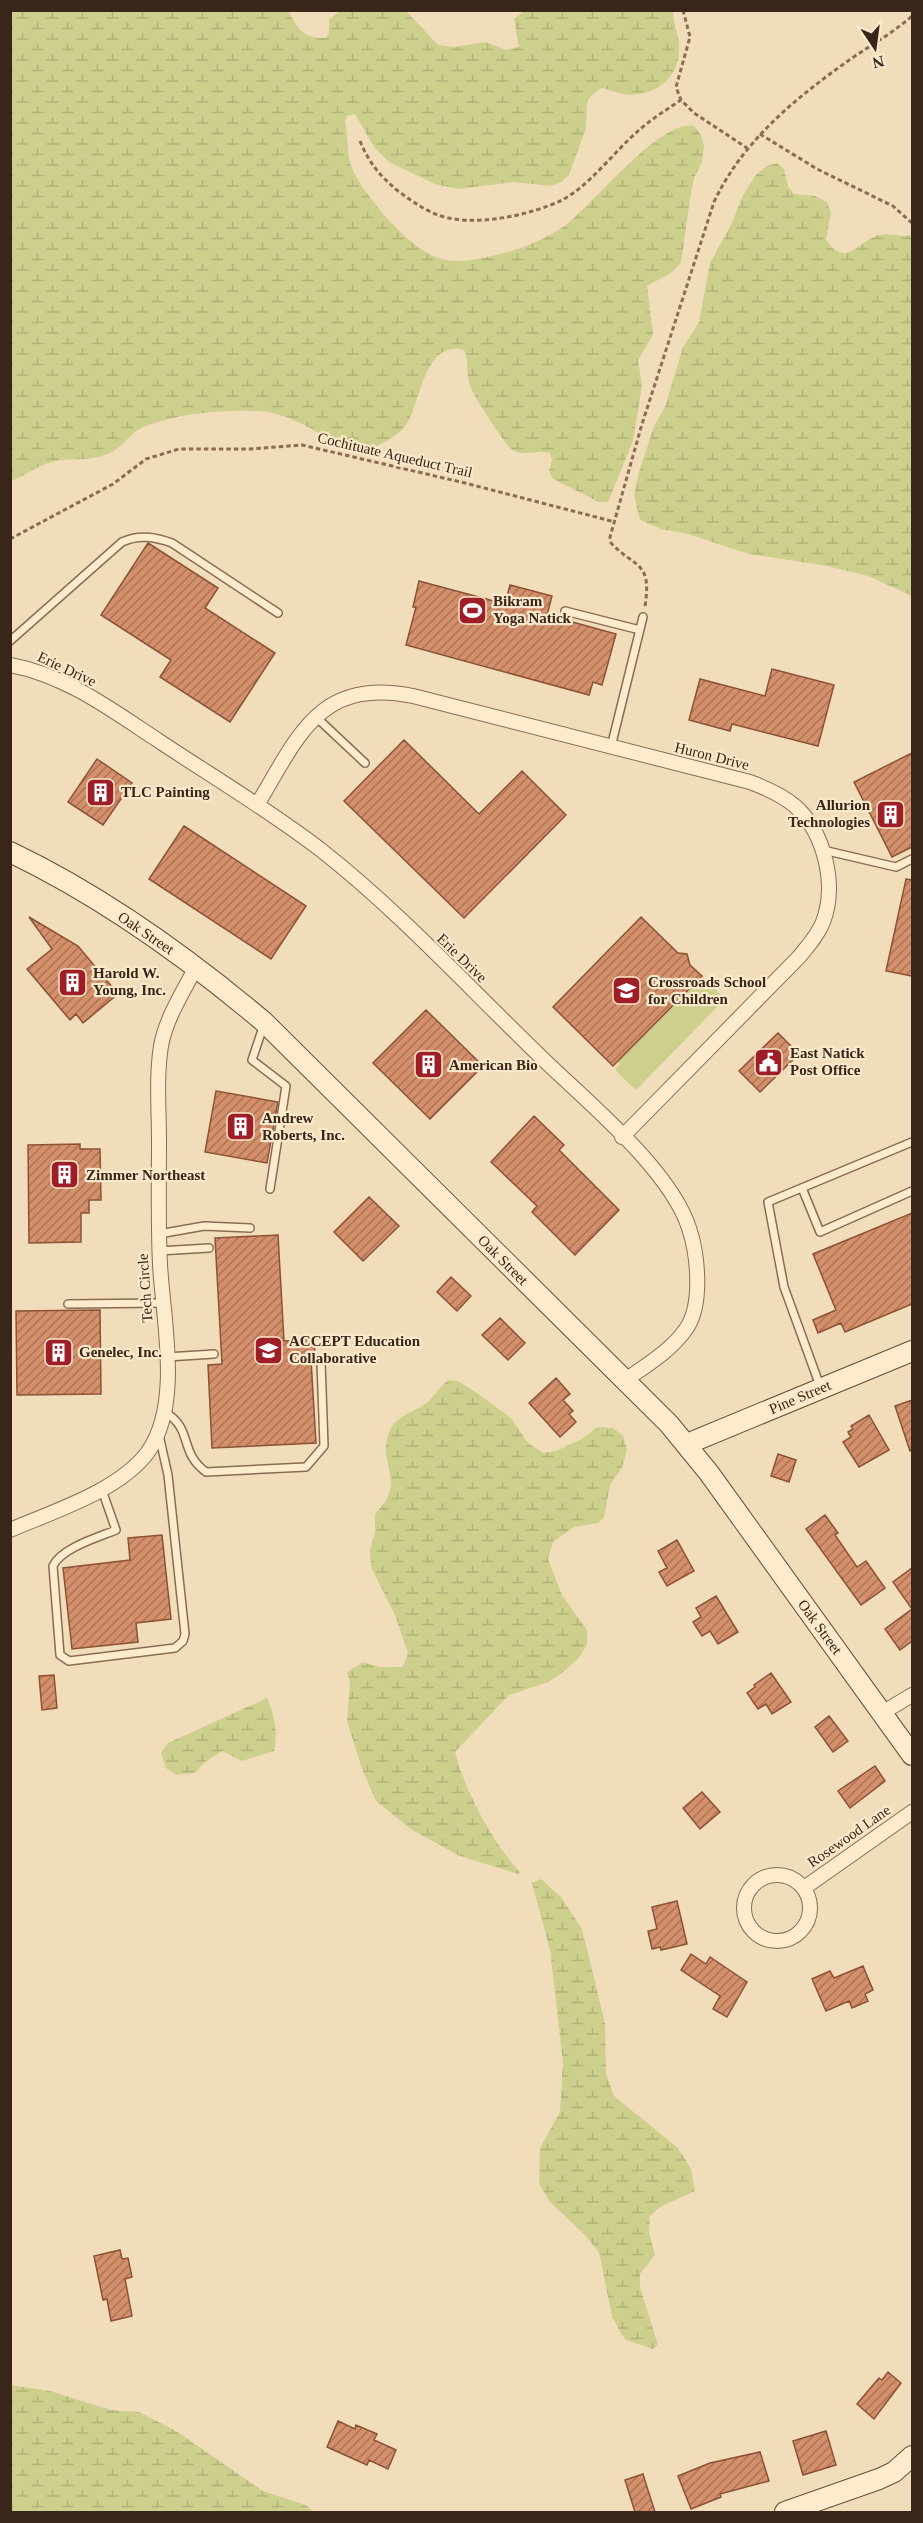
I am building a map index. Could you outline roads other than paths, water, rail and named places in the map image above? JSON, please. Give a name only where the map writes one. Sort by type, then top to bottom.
[{"type":"main road","name":"Oak Street","points":[[14,855],[88,895],[196,967],[264,1022],[687,1444],[912,1755]]},
{"type":"main road","name":"Pine Street","points":[[687,1444],[912,1351]]},
{"type":"main road","points":[[785,2512],[879,2479],[894,2472],[912,2456]]},
{"type":"street","name":"Erie Drive","points":[[10,665],[33,670],[81,692],[257,805],[321,850],[373,895],[622,1137],[664,1181],[680,1205],[692,1240],[697,1282],[693,1312],[686,1329],[661,1354],[624,1381]]},
{"type":"street","name":"Huron Drive","points":[[257,805],[293,745],[315,716],[349,697],[364,693],[400,693],[611,747],[764,788],[794,805],[807,818],[823,850],[828,887],[827,905],[822,923],[811,943],[622,1137]]},
{"type":"street","name":"Tech Circle","points":[[10,1530],[102,1490],[136,1465],[148,1451],[158,1433],[165,1412],[168,1390],[159,1251],[157,1088],[161,1043],[172,1013],[196,967]]},
{"type":"street","points":[[882,1713],[912,1695]]},
{"type":"street","name":"Rosewood Lane","points":[[804,1888],[912,1812]]},
{"type":"street","name":"Rosewood Lane","points":[[772,1875],[787,1876],[804,1888],[810,1901],[810,1917],[803,1930],[796,1936],[778,1942],[764,1940],[753,1932],[746,1922],[743,1910],[746,1896],[752,1885],[772,1875]]},
{"type":"lane","points":[[10,641],[122,542],[135,537],[153,537],[172,543],[278,613]]},
{"type":"lane","points":[[565,611],[639,630]]},
{"type":"lane","points":[[611,747],[643,617]]},
{"type":"lane","points":[[315,716],[364,763]]},
{"type":"lane","points":[[823,850],[896,867],[912,859]]},
{"type":"lane","points":[[264,1022],[252,1060],[286,1086],[270,1189]]},
{"type":"lane","points":[[821,1388],[784,1287],[768,1202],[912,1142]]},
{"type":"lane","points":[[802,1188],[820,1232],[912,1191]]},
{"type":"lane","points":[[159,1234],[204,1226],[250,1228]]},
{"type":"lane","points":[[159,1251],[209,1248]]},
{"type":"lane","points":[[68,1304],[162,1303]]},
{"type":"lane","points":[[166,1357],[214,1354]]},
{"type":"lane","points":[[165,1412],[177,1419],[191,1456],[206,1472],[306,1467],[324,1446],[321,1362]]},
{"type":"lane","points":[[102,1490],[117,1530],[79,1545],[57,1558],[53,1566],[60,1655],[65,1660],[71,1661],[178,1647],[185,1634],[167,1469],[158,1433]]},
{"type":"place","name":"Bikram Yoga Natick","points":[[472,610]]},
{"type":"place","name":"TLC Painting","points":[[100,792]]},
{"type":"place","name":"Allurion Technologies","points":[[891,814]]},
{"type":"place","name":"Harold W. Young, Inc.","points":[[72,982]]},
{"type":"place","name":"Crossroads School for Children","points":[[627,991]]},
{"type":"place","name":"East Natick Post Office","points":[[769,1062]]},
{"type":"place","name":"American Bio","points":[[428,1065]]},
{"type":"place","name":"Andrew Roberts, Inc.","points":[[241,1127]]},
{"type":"place","name":"Zimmer Northeast","points":[[65,1175]]},
{"type":"place","name":"ACCEPT Education Collaborative","points":[[268,1350]]},
{"type":"place","name":"Genelec, Inc.","points":[[58,1352]]}]
